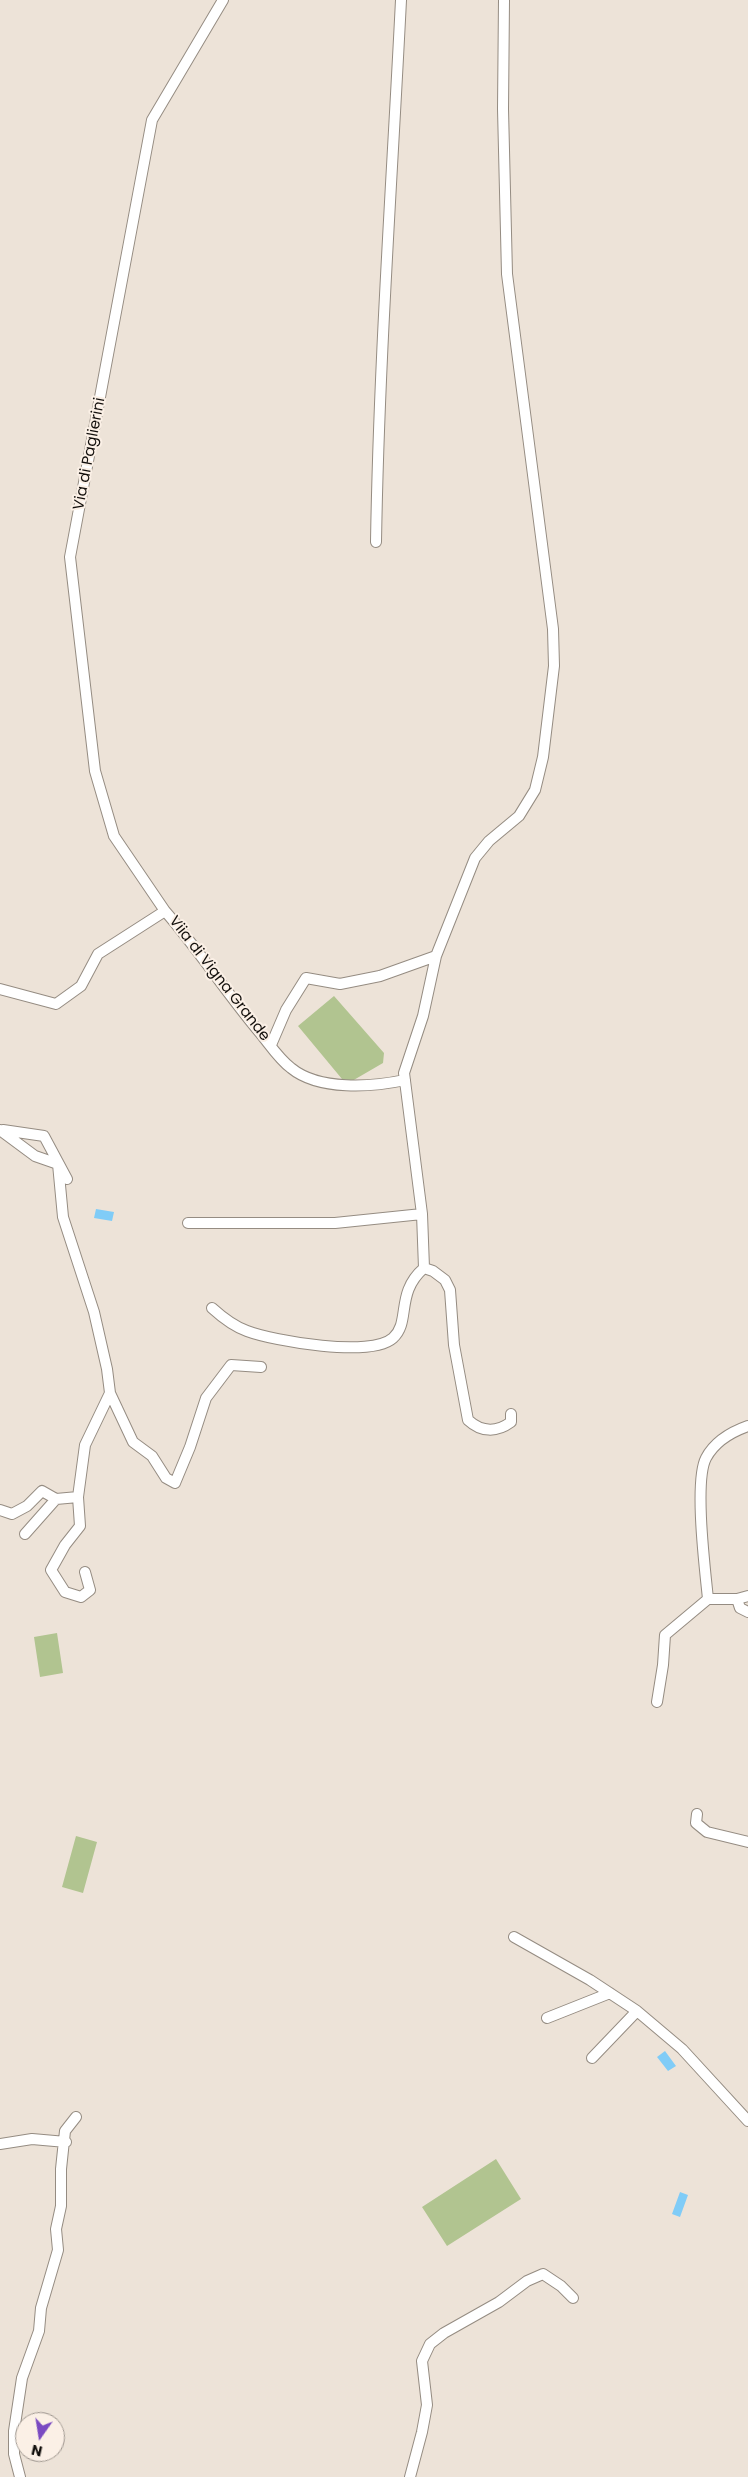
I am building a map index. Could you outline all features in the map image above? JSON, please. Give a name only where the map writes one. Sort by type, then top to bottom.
[{"type":"street","name":"Via di Paglierini","points":[[165,910],[114,836],[95,771],[70,558],[152,120],[223,0]]},
{"type":"street","points":[[376,542],[377,454],[401,0]]},
{"type":"street","points":[[424,1268],[422,1214],[404,1073],[432,984],[436,956],[475,858],[490,841],[519,816],[534,790],[543,757],[554,666],[553,630],[507,274],[503,109],[504,0]]},
{"type":"street","name":"Viia di Vigna Grande","points":[[0,989],[56,1004],[81,986],[98,954],[165,910],[192,941],[236,1004],[291,1068],[312,1079],[355,1087],[405,1080]]},
{"type":"street","points":[[271,1045],[286,1010],[306,978],[340,984],[380,976],[436,956]]},
{"type":"street","points":[[0,1130],[35,1156],[58,1164]]},
{"type":"street","points":[[0,1130],[44,1136],[67,1180]]},
{"type":"street","points":[[58,1164],[63,1217],[94,1312],[108,1369],[110,1394],[133,1442],[152,1456],[166,1478],[174,1483],[190,1447],[206,1398],[230,1365],[261,1367]]},
{"type":"street","points":[[188,1223],[335,1223],[422,1214]]},
{"type":"street","points":[[212,1308],[226,1321],[246,1331],[290,1342],[364,1347],[380,1346],[393,1338],[401,1328],[408,1286],[414,1276],[424,1268]]},
{"type":"street","points":[[424,1268],[433,1271],[445,1280],[450,1290],[454,1345],[468,1420],[483,1430],[496,1429],[511,1422],[511,1414]]},
{"type":"street","points":[[84,1572],[90,1590],[81,1597],[65,1592],[51,1570],[65,1544],[80,1526],[78,1497],[85,1445],[110,1394]]},
{"type":"street","points":[[708,1599],[700,1486],[702,1467],[710,1452],[722,1438],[748,1426]]},
{"type":"street","points":[[0,1510],[12,1514],[27,1506],[42,1491],[56,1499],[78,1497]]},
{"type":"street","points":[[25,1534],[56,1499]]},
{"type":"street","points":[[656,1702],[664,1665],[665,1635],[708,1599],[737,1599],[748,1596]]},
{"type":"street","points":[[737,1599],[740,1608],[748,1612]]},
{"type":"street","points":[[697,1814],[696,1823],[704,1831],[748,1842]]},
{"type":"street","points":[[514,1936],[637,2011],[688,2056],[748,2121]]},
{"type":"street","points":[[547,2018],[610,1993]]},
{"type":"street","points":[[592,2058],[637,2011]]},
{"type":"street","points":[[20,2477],[14,2454],[14,2431],[22,2378],[39,2331],[41,2308],[58,2250],[56,2229],[61,2206],[61,2169],[66,2142],[65,2131],[76,2117]]},
{"type":"street","points":[[0,2144],[32,2139],[66,2142]]},
{"type":"street","points":[[410,2477],[427,2404],[422,2361],[430,2344],[444,2332],[499,2302],[527,2281],[543,2274],[562,2286],[573,2298]]},
{"type":"green space","points":[[334,996],[384,1053],[383,1063],[352,1081],[342,1079],[298,1026]]},
{"type":"green space","points":[[57,1633],[63,1673],[40,1677],[34,1637]]},
{"type":"green space","points":[[76,1836],[97,1842],[83,1893],[62,1887]]},
{"type":"green space","points":[[496,2159],[521,2199],[447,2246],[422,2207]]},
{"type":"water","points":[[96,1209],[114,1212],[112,1221],[94,1218]]},
{"type":"water","points":[[665,2051],[676,2066],[668,2071],[657,2057]]},
{"type":"water","points":[[680,2192],[688,2195],[680,2217],[672,2214]]}]
